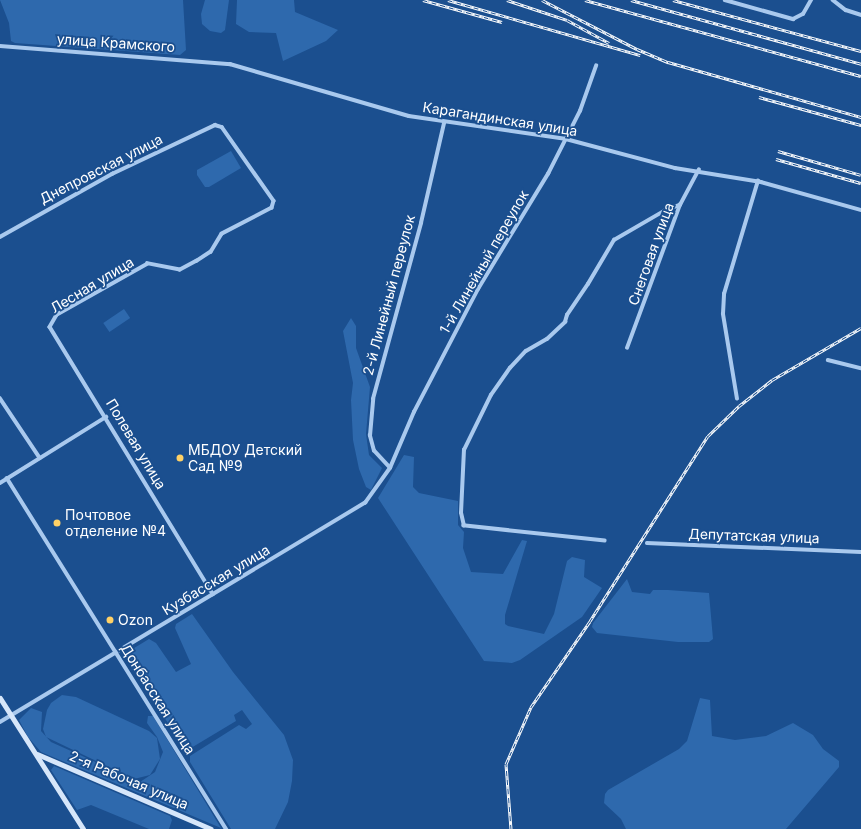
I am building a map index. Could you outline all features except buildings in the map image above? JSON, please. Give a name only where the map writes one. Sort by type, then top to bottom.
[{"type":"main road","points":[[0,698],[37,754],[83,829]]},
{"type":"main road","name":"2-я Рабочая улица","points":[[37,754],[211,829]]},
{"type":"street","points":[[725,0],[793,19],[803,14],[811,1]]},
{"type":"street","points":[[833,0],[846,10],[861,15]]},
{"type":"street","name":"улица Крамского","points":[[0,46],[230,64]]},
{"type":"street","name":"Карагандинская улица","points":[[230,64],[375,108],[444,123],[474,124],[566,139],[675,168],[699,170],[758,181],[861,210]]},
{"type":"street","name":"1-й Линейный переулок","points":[[390,468],[414,412],[475,296],[524,216],[566,139],[585,99],[596,66]]},
{"type":"street","name":"2-й Линейный переулок","points":[[390,468],[374,451],[370,436],[373,399],[421,223],[444,123]]},
{"type":"street","name":"Днепровская улица","points":[[0,237],[112,174],[215,125],[222,127],[274,201],[272,208],[222,234],[211,252],[180,270],[148,264]]},
{"type":"street","name":"Снеговая улица","points":[[627,348],[680,205],[699,170]]},
{"type":"street","points":[[738,399],[723,314],[724,294],[758,181]]},
{"type":"street","points":[[605,541],[470,528],[464,526],[461,521],[464,450],[472,429],[494,390],[526,351],[547,339],[565,322],[566,315],[614,240],[664,211],[680,205]]},
{"type":"street","name":"Лесная улица","points":[[50,327],[57,315],[148,264]]},
{"type":"street","name":"Полевая улица","points":[[50,327],[213,594]]},
{"type":"street","points":[[828,360],[861,368]]},
{"type":"street","points":[[0,398],[40,458]]},
{"type":"street","points":[[0,483],[106,417]]},
{"type":"street","name":"Кузбасская улица","points":[[0,722],[356,510],[365,503],[390,468]]},
{"type":"street","name":"Донбасская улица","points":[[7,478],[226,829]]},
{"type":"street","name":"Депутатская улица","points":[[647,543],[861,552]]},
{"type":"shaded area","points":[[0,0],[183,0],[186,50],[180,55],[15,43],[11,41],[9,23]]},
{"type":"shaded area","points":[[205,0],[229,0],[225,30],[221,33],[210,31],[202,24],[201,14]]},
{"type":"shaded area","points":[[237,0],[294,0],[295,12],[338,30],[326,41],[283,61],[276,33],[249,32],[236,24]]},
{"type":"shaded area","points":[[231,151],[241,168],[209,187],[205,187],[197,175],[197,170]]},
{"type":"shaded area","points":[[124,309],[130,318],[109,332],[103,323]]},
{"type":"shaded area","points":[[351,318],[356,326],[356,348],[370,387],[366,434],[369,455],[382,468],[371,490],[366,487],[359,469],[353,440],[351,400],[353,383],[343,331]]},
{"type":"shaded area","points":[[404,455],[414,457],[413,487],[419,493],[458,501],[458,525],[464,532],[463,548],[471,572],[503,574],[522,540],[527,541],[505,615],[505,624],[544,634],[554,614],[567,561],[572,557],[585,560],[584,577],[602,588],[582,617],[520,660],[512,663],[484,661],[378,498]]},
{"type":"shaded area","points":[[627,579],[632,592],[650,594],[653,590],[668,590],[709,593],[713,639],[709,642],[678,642],[597,633],[592,627],[593,623]]},
{"type":"shaded area","points":[[192,614],[233,672],[284,735],[293,760],[292,781],[288,802],[275,829],[231,829],[190,762],[190,756],[239,725],[246,729],[252,724],[242,710],[234,715],[236,721],[186,751],[126,658],[126,653],[149,639],[156,643],[176,672],[191,664],[175,628],[176,624]]},
{"type":"shaded area","points":[[62,695],[76,697],[149,731],[157,738],[160,759],[150,775],[134,779],[46,737],[43,729],[47,710],[51,703]]},
{"type":"shaded area","points":[[700,698],[710,700],[712,736],[735,740],[766,736],[793,723],[813,735],[823,749],[839,761],[839,767],[786,829],[626,829],[621,819],[604,803],[605,794],[608,790],[679,749],[687,741]]},
{"type":"shaded area","points":[[31,708],[42,712],[41,731],[51,742],[140,782],[155,772],[163,752],[157,737],[147,723],[148,716],[153,716],[221,828],[41,752],[28,737],[19,720]]},
{"type":"shaded area","points":[[54,766],[170,816],[172,820],[169,829],[149,829],[91,805],[77,810],[51,770]]},
{"type":"railway","points":[[423,0],[502,22]]},
{"type":"railway","points":[[448,0],[640,55]]},
{"type":"railway","points":[[507,0],[567,20],[609,43]]},
{"type":"railway","points":[[542,0],[637,49],[668,62],[861,117]]},
{"type":"railway","points":[[585,0],[861,76]]},
{"type":"railway","points":[[631,0],[861,64]]},
{"type":"railway","points":[[673,0],[861,51]]},
{"type":"railway","points":[[759,97],[861,125]]},
{"type":"railway","points":[[778,151],[861,175]]},
{"type":"railway","points":[[776,159],[861,183]]},
{"type":"railway","points":[[511,829],[506,764],[531,707],[590,621],[708,436],[739,406],[772,380],[861,328]]},
{"type":"place","name":"МБДОУ Детский Сад №9","points":[[180,458]]},
{"type":"place","name":"Почтовое отделение №4","points":[[57,523]]},
{"type":"place","name":"Ozon","points":[[110,620]]}]
